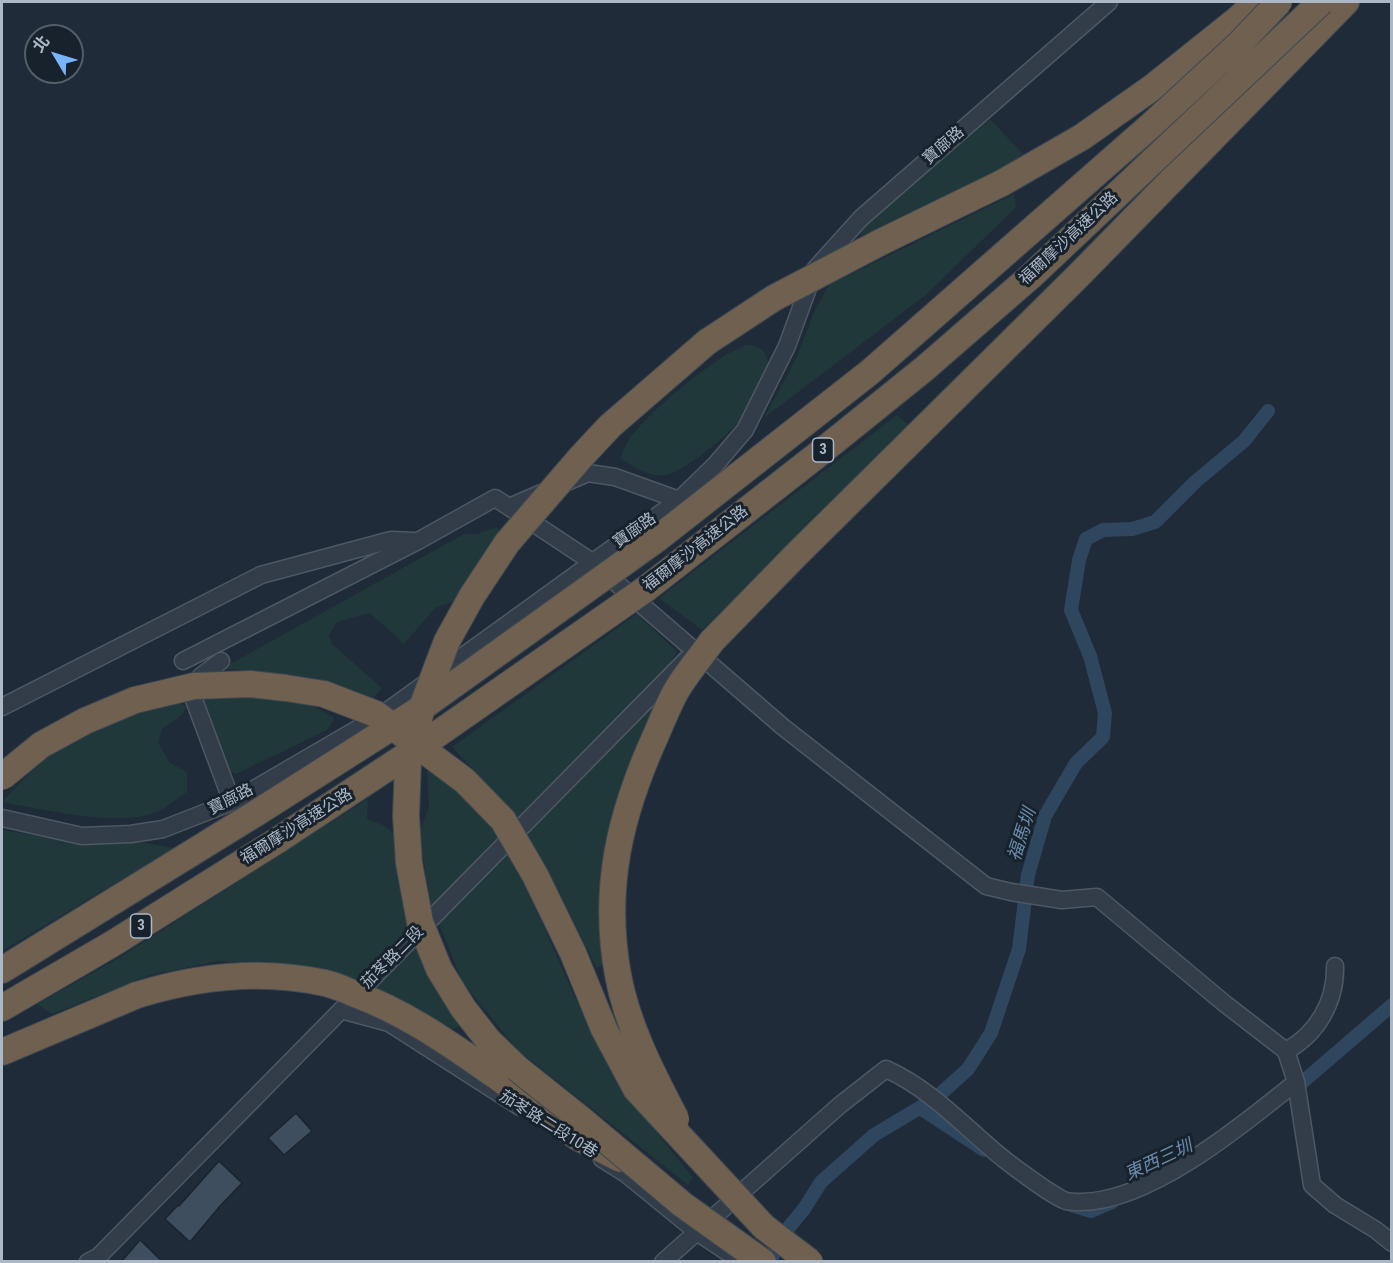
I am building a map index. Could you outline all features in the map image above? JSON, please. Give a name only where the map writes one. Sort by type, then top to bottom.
[{"type":"highway","points":[[763,1262],[683,1205],[518,1069],[488,1040],[463,1008],[439,969],[420,922],[409,863],[406,816],[408,762],[422,707],[447,641],[472,596],[507,543],[547,495],[610,426],[707,342],[774,298],[1002,183],[1082,137],[1153,87],[1256,2]]},
{"type":"highway","name":"福爾摩沙高速公路","points":[[2,970],[417,711],[657,539],[878,364],[1149,127],[1239,44],[1279,2]]},
{"type":"highway","name":"福爾摩沙高速公路","points":[[2,1008],[122,938],[353,792],[646,588],[816,456],[1031,276],[1321,2]]},
{"type":"highway","points":[[692,1151],[647,1063],[630,1018],[618,977],[611,924],[613,878],[625,816],[634,786],[675,692],[720,633],[1087,266],[1346,2]]},
{"type":"highway","points":[[2,777],[41,745],[85,721],[135,700],[194,686],[250,684],[286,688],[324,694],[376,714],[465,781],[503,820],[536,875],[573,952],[604,1029],[636,1089],[764,1227],[810,1262]]},
{"type":"highway","points":[[2,1052],[136,995],[164,987],[213,977],[266,975],[327,983],[373,1000],[432,1031],[578,1137],[640,1170]]},
{"type":"street","name":"寶廍路","points":[[2,818],[82,836],[131,834],[163,829],[232,802],[383,714],[679,500],[716,464],[745,430],[787,346],[815,269],[861,219],[1110,2]]},
{"type":"street","points":[[509,507],[588,473],[615,477],[679,500]]},
{"type":"street","points":[[183,661],[418,541],[495,498],[592,562],[696,650],[783,728],[987,886],[1062,900],[1097,897],[1224,1003],[1286,1051],[1296,1082],[1312,1185],[1335,1205],[1376,1230],[1392,1243]]},
{"type":"street","points":[[2,707],[261,575],[390,540],[418,541]]},
{"type":"street","name":"茄苳路二段","points":[[88,1262],[98,1257],[696,650]]},
{"type":"street","points":[[221,661],[201,676],[194,700],[232,802]]},
{"type":"street","points":[[1286,1051],[1307,1038],[1323,1017],[1332,990],[1335,966]]},
{"type":"street","name":"茄苳路二段10巷","points":[[341,1010],[389,1023],[626,1174],[697,1232],[742,1262]]},
{"type":"street","points":[[663,1262],[840,1105],[886,1069],[924,1090],[1006,1161],[1067,1202],[1096,1202],[1136,1189],[1185,1164],[1239,1127],[1296,1082]]},
{"type":"green space","points":[[991,120],[1023,154],[986,178],[889,226],[861,235],[867,221],[979,123]]},
{"type":"green space","points":[[1014,194],[1016,207],[927,294],[764,418],[796,359],[814,312],[829,285]]},
{"type":"green space","points":[[746,345],[756,346],[762,350],[769,365],[747,412],[722,438],[698,458],[667,475],[648,473],[620,458],[630,438],[667,400],[718,360]]},
{"type":"green space","points":[[897,415],[909,426],[702,630],[659,598]]},
{"type":"green space","points":[[497,527],[504,536],[454,601],[435,608],[403,645],[370,613],[337,622],[329,635],[332,644],[382,688],[373,698],[345,691],[325,681],[223,668],[464,534],[476,534]]},
{"type":"green space","points":[[637,614],[677,652],[657,684],[666,692],[633,756],[618,796],[607,880],[604,964],[597,968],[546,866],[508,806],[452,747]]},
{"type":"green space","points":[[235,694],[306,702],[333,717],[334,720],[327,730],[236,774],[229,770],[203,699],[215,695]]},
{"type":"green space","points":[[175,701],[186,707],[182,715],[162,729],[158,742],[169,762],[187,772],[187,792],[160,810],[135,817],[97,817],[2,802],[46,756],[99,726]]},
{"type":"green space","points":[[430,769],[456,784],[487,819],[524,882],[575,998],[632,1101],[693,1178],[688,1185],[518,1050],[463,983],[431,904],[419,834],[429,807],[427,772]]},
{"type":"green space","points":[[368,799],[367,819],[383,825],[395,834],[465,1024],[451,1030],[399,999],[345,977],[289,965],[218,961],[150,975],[52,1014],[37,1004],[112,962]]},
{"type":"green space","points":[[2,830],[91,844],[138,842],[174,848],[2,951]]},
{"type":"building","points":[[296,1113],[312,1131],[284,1155],[268,1138]]},
{"type":"building","points":[[219,1161],[242,1183],[190,1242],[165,1219]]},
{"type":"building","points":[[140,1240],[163,1262],[121,1262]]},
{"type":"waterway","name":"福馬圳","points":[[770,1262],[780,1238],[804,1209],[821,1182],[874,1135],[936,1098],[968,1069],[991,1033],[1019,949],[1028,875],[1045,816],[1076,763],[1103,737],[1105,713],[1090,656],[1071,610],[1079,560],[1086,539],[1103,530],[1132,529],[1155,522],[1195,482],[1244,441],[1268,411]]},
{"type":"waterway","name":"東西三圳","points":[[1291,1092],[1392,1005]]},
{"type":"waterway","name":"東西三圳","points":[[920,1108],[984,1150]]},
{"type":"waterway","name":"東西三圳","points":[[1071,1205],[1091,1211],[1112,1202]]}]
